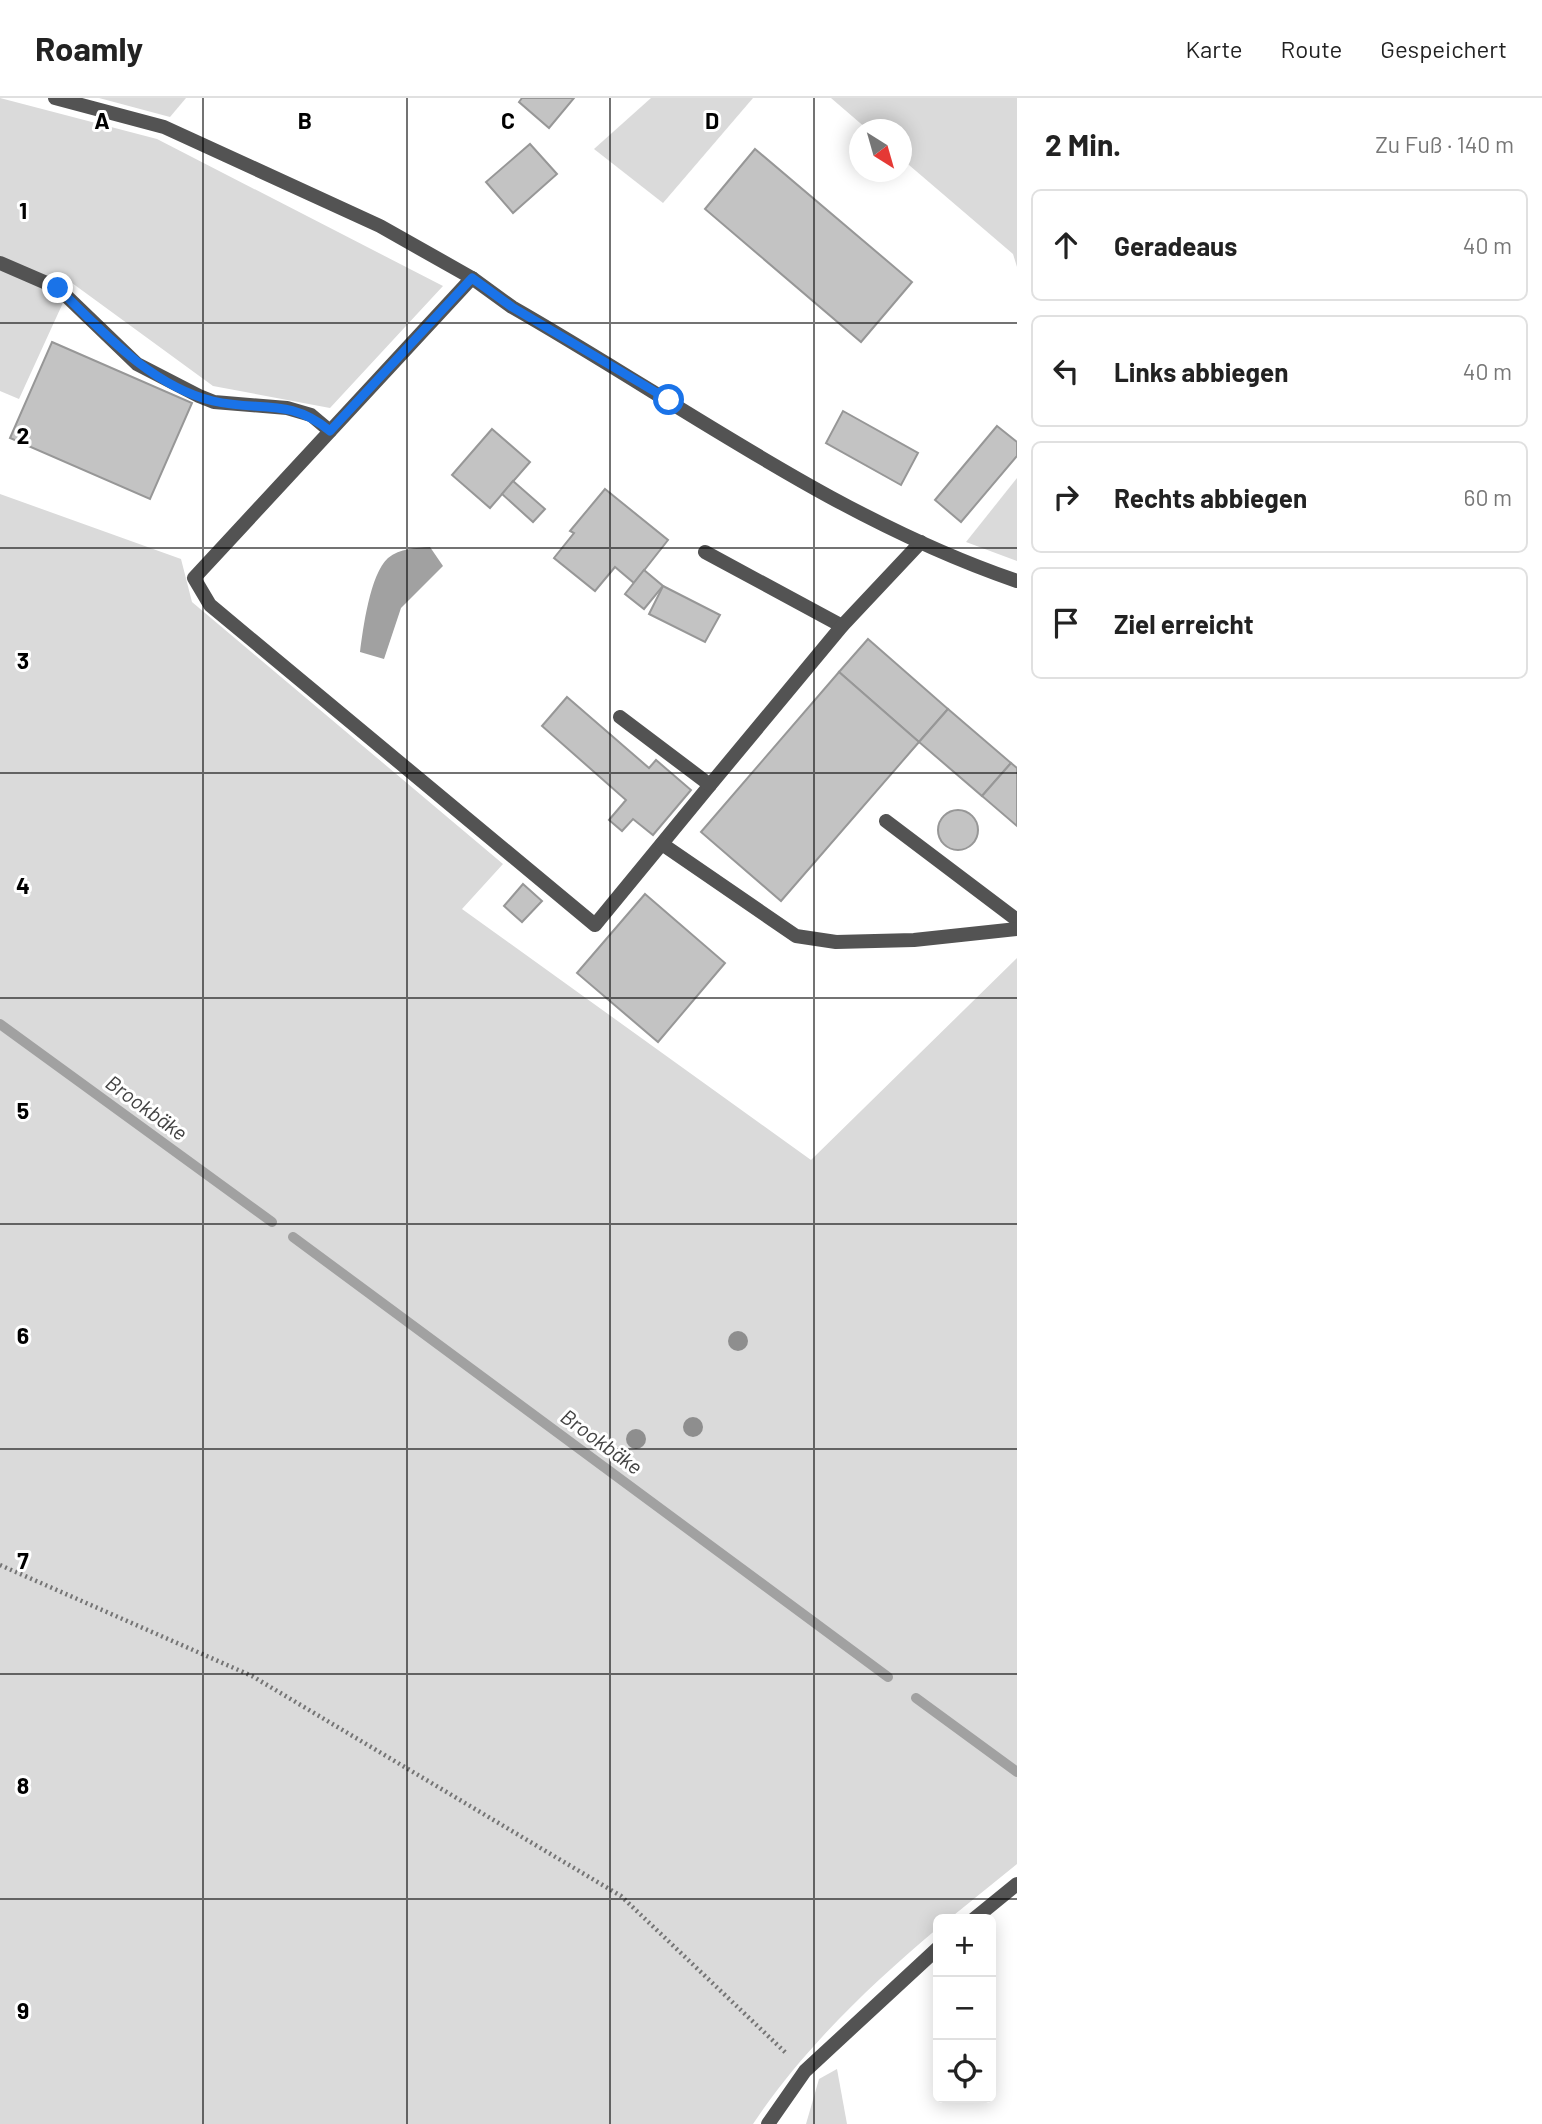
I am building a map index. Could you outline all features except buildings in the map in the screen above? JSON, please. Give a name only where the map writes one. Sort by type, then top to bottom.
[{"type":"street","points":[[55,98],[164,127],[380,226],[472,278],[512,307],[819,491],[921,542],[1017,581]]},
{"type":"street","points":[[0,263],[58,288],[136,364],[199,396],[214,401],[287,408],[311,415],[330,431]]},
{"type":"street","points":[[472,278],[194,578],[210,605],[595,925],[842,626],[921,542]]},
{"type":"street","points":[[705,552],[842,626]]},
{"type":"street","points":[[620,717],[710,785]]},
{"type":"street","points":[[886,821],[1017,920]]},
{"type":"street","points":[[662,844],[796,936],[836,942],[914,940],[1017,929]]},
{"type":"street","points":[[980,1914],[1017,1884]]},
{"type":"street","points":[[768,2124],[805,2071],[933,1953]]},
{"type":"path","points":[[0,1565],[252,1676],[621,1896],[805,2071]]},
{"type":"shaded area","points":[[0,98],[157,139],[443,286],[330,408],[213,386],[72,283],[19,399],[0,391]]},
{"type":"shaded area","points":[[99,98],[186,98],[170,117]]},
{"type":"shaded area","points":[[651,98],[753,98],[663,203],[594,149]]},
{"type":"shaded area","points":[[831,98],[1017,98],[1017,267],[1013,254],[912,168],[912,119],[855,119]]},
{"type":"shaded area","points":[[1017,478],[1017,561],[966,542]]},
{"type":"shaded area","points":[[0,494],[181,559],[192,602],[503,864],[462,909],[811,1160],[1017,958],[1017,1864],[955,1914],[933,1914],[933,1932],[862,1996],[815,2044],[772,2096],[753,2124],[0,2124]]},
{"type":"shaded area","points":[[430,547],[443,566],[401,608],[384,659],[360,652],[368,602],[382,566],[398,552]]},
{"type":"shaded area","points":[[837,2069],[847,2124],[806,2124],[819,2079]]},
{"type":"waterway","name":"Brookbäke","points":[[0,1024],[272,1222]]},
{"type":"waterway","name":"Brookbäke","points":[[293,1237],[888,1677]]},
{"type":"waterway","name":"Brookbäke","points":[[916,1698],[1017,1772]]},
{"type":"route","points":[[58,288],[136,364],[199,396],[214,401],[287,408],[311,415],[330,431],[472,278],[512,307],[669,400]]}]
